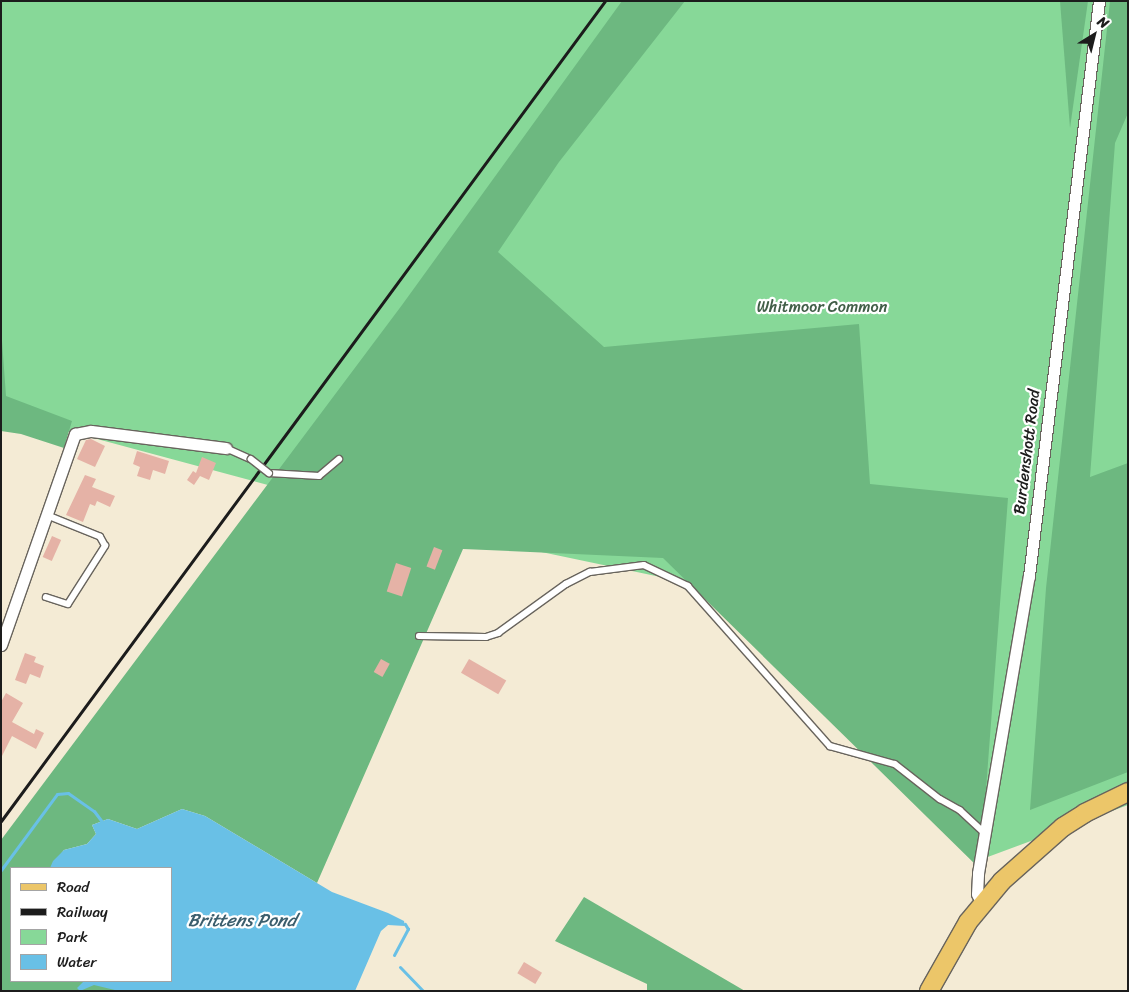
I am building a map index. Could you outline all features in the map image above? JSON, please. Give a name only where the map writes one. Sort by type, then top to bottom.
[{"type":"main road","points":[[930,991],[955,941],[982,903],[1053,835],[1085,812],[1128,792]]},
{"type":"street","name":"Burdenshott Road","points":[[982,903],[977,884],[984,832],[1029,576],[1099,1]]},
{"type":"street","points":[[1,645],[48,516],[75,434],[91,431],[226,448]]},
{"type":"lane","points":[[226,448],[250,459],[269,473],[319,476],[339,459]]},
{"type":"lane","points":[[46,597],[64,605],[68,604],[105,546],[100,537],[48,516]]},
{"type":"lane","points":[[419,636],[486,637],[498,633],[566,584],[590,572],[644,565],[688,586],[830,746],[895,764],[984,832]]},
{"type":"green space","name":"Whitmoor Common","points":[[1,1],[1128,1],[1128,805],[985,858],[694,584],[431,529],[60,429],[1,426]]},
{"type":"green space","points":[[622,1],[685,1],[559,162],[498,252],[604,347],[859,324],[870,484],[1008,498],[980,869],[663,558],[463,549],[317,883],[205,816],[182,809],[137,829],[108,819],[92,825],[96,834],[87,844],[64,850],[51,867],[10,867],[10,982],[103,982],[119,991],[2,991],[1,840],[402,305]]},
{"type":"green space","points":[[1060,1],[1088,1],[1070,128]]},
{"type":"green space","points":[[1110,1],[1128,1],[1128,113],[1115,143],[1090,477],[1128,463],[1128,772],[1030,810],[1046,588]]},
{"type":"green space","points":[[1,327],[6,396],[72,421],[64,448],[21,434],[1,431]]},
{"type":"green space","points":[[584,897],[745,991],[647,991],[647,984],[555,941]]},
{"type":"water","name":"Brittens Pond","points":[[182,809],[205,816],[332,892],[388,913],[404,921],[405,926],[388,925],[381,931],[355,991],[119,991],[94,985],[80,991],[77,988],[83,982],[172,982],[172,867],[50,867],[53,861],[64,850],[87,844],[96,834],[92,825],[108,819],[137,829]]},
{"type":"building","points":[[91,439],[105,446],[95,467],[77,459],[86,440]]},
{"type":"building","points":[[137,451],[169,461],[165,474],[153,470],[150,480],[137,476],[140,467],[133,464]]},
{"type":"building","points":[[202,457],[216,463],[209,480],[200,476],[194,485],[187,480],[193,471],[196,473]]},
{"type":"building","points":[[85,475],[96,479],[92,487],[115,496],[110,507],[97,501],[95,506],[90,504],[83,522],[66,515]]},
{"type":"building","points":[[52,536],[61,540],[52,561],[43,557]]},
{"type":"building","points":[[434,547],[442,550],[435,570],[426,567]]},
{"type":"building","points":[[396,563],[411,568],[402,596],[387,592]]},
{"type":"building","points":[[25,653],[36,657],[34,662],[44,666],[40,678],[30,674],[26,684],[15,680]]},
{"type":"building","points":[[381,659],[390,664],[382,677],[374,672]]},
{"type":"building","points":[[469,659],[506,680],[498,694],[461,673]]},
{"type":"building","points":[[6,693],[23,703],[12,722],[34,734],[36,729],[44,733],[36,749],[12,736],[1,758],[1,702]]},
{"type":"building","points":[[524,962],[542,973],[535,984],[517,973]]},
{"type":"waterway","points":[[1,870],[57,794],[68,793],[94,811],[103,823]]},
{"type":"waterway","points":[[394,955],[408,929],[405,924]]},
{"type":"waterway","points":[[400,967],[423,991]]},
{"type":"railway","points":[[1,821],[605,1]]}]
